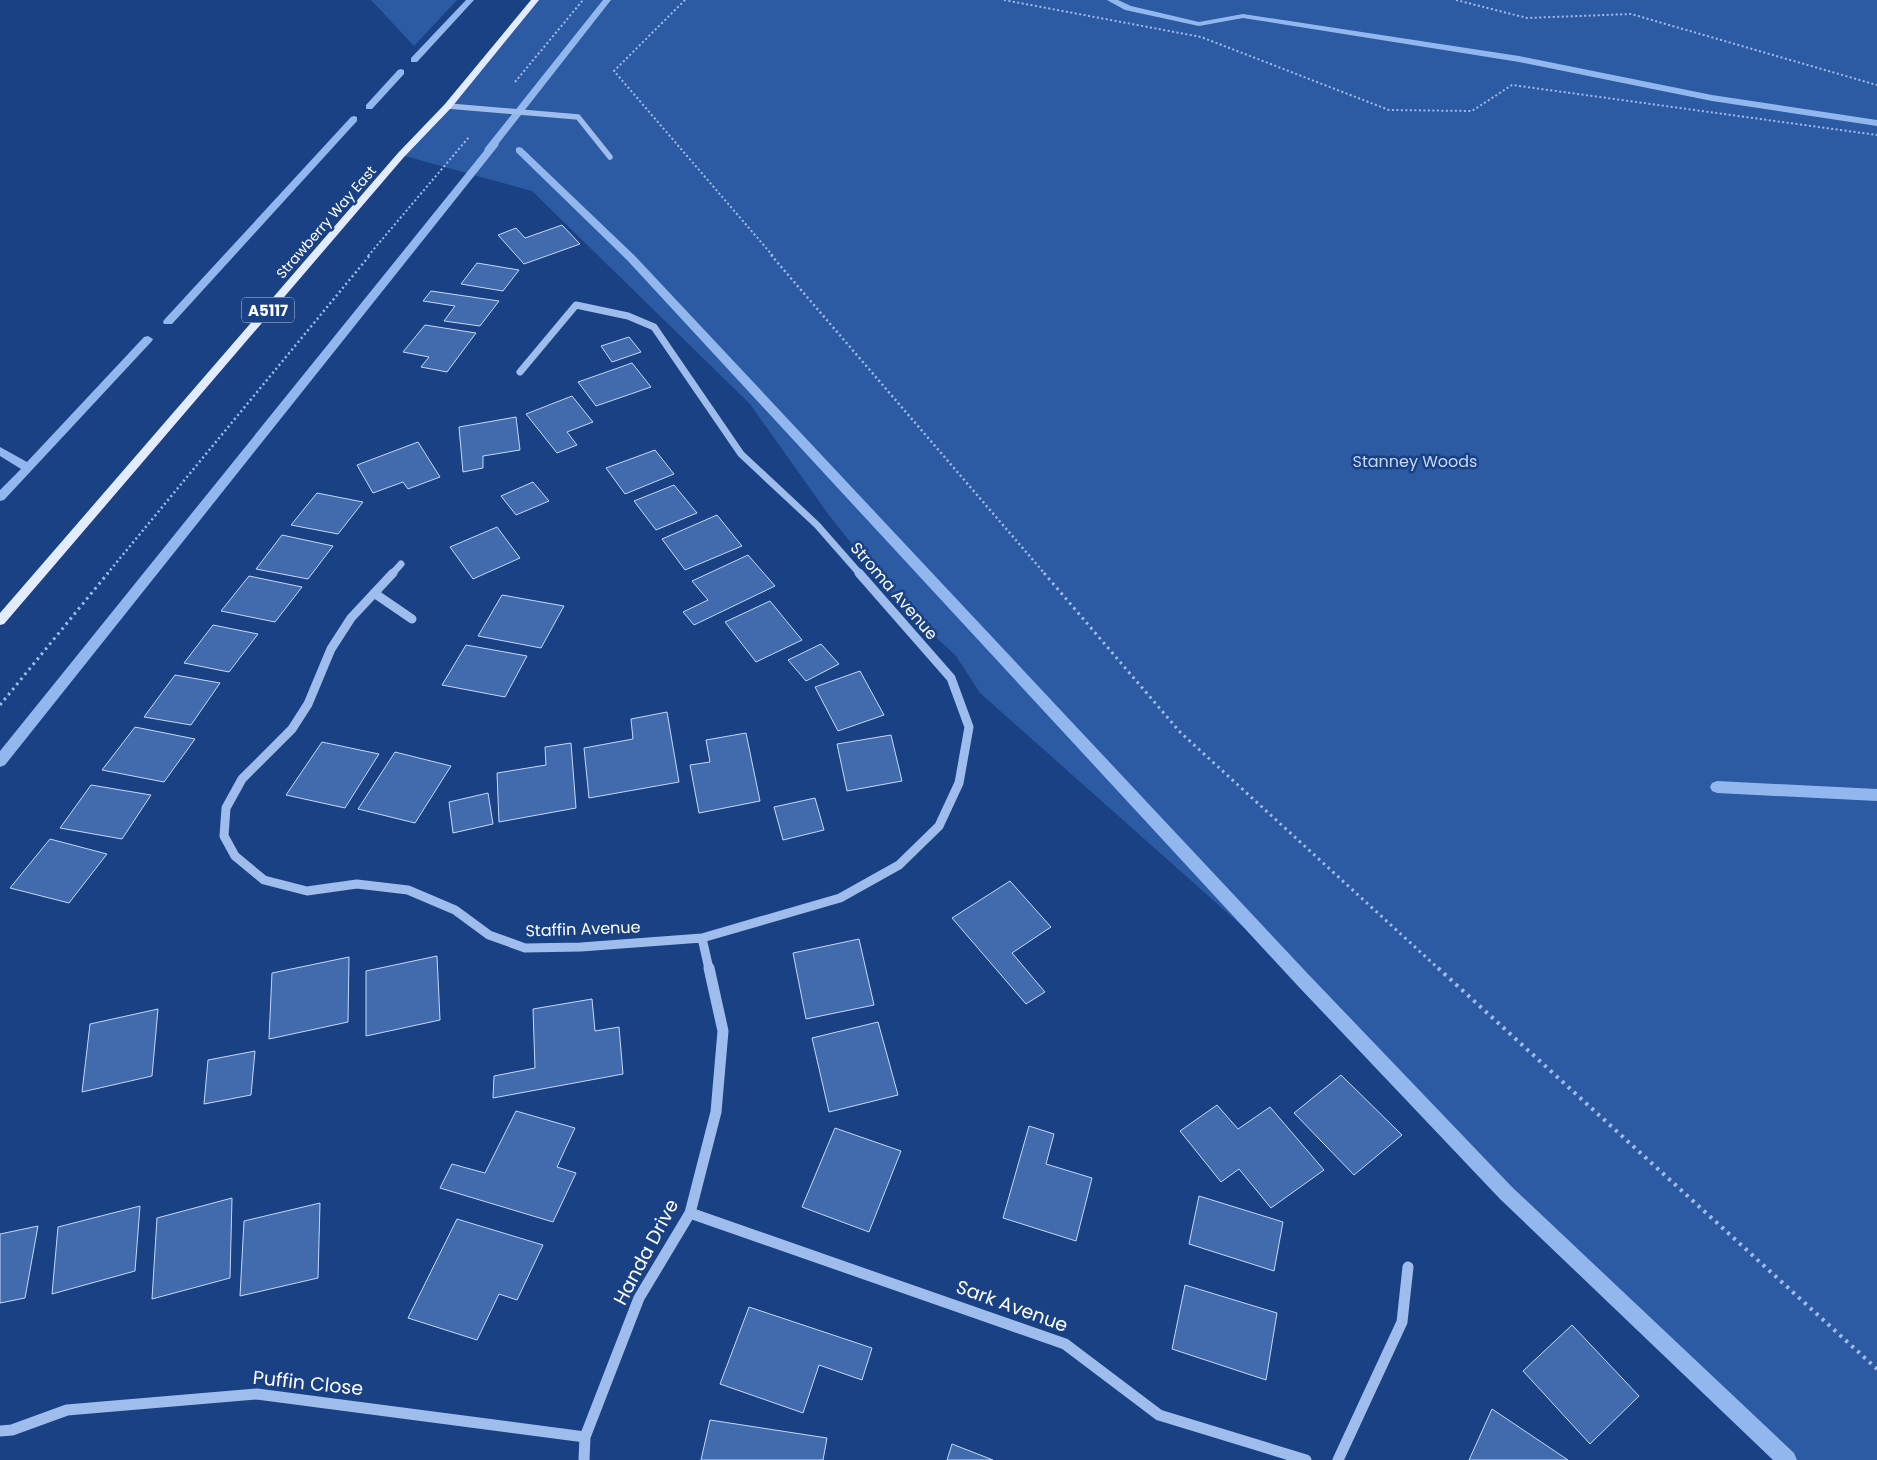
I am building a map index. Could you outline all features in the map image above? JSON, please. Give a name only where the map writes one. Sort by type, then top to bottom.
[{"type":"main road","name":"Strawberry Way East","points":[[0,621],[401,155],[448,106],[535,0]]},
{"type":"street","points":[[448,106],[578,117],[610,157]]},
{"type":"street","name":"Stroma Avenue","points":[[520,372],[576,306],[628,316],[654,327],[740,454],[817,525],[951,678],[969,727],[959,783],[939,826],[899,865],[840,898],[702,938]]},
{"type":"street","name":"Staffin Avenue","points":[[401,564],[351,618],[331,649],[308,704],[292,729],[242,779],[226,808],[224,836],[235,856],[264,880],[307,891],[357,884],[408,890],[455,910],[489,935],[525,948],[581,948],[702,938]]},
{"type":"street","points":[[374,592],[412,619]]},
{"type":"street","name":"Handa Drive","points":[[584,1460],[585,1437],[639,1298],[690,1213],[716,1112],[723,1031],[702,938]]},
{"type":"street","name":"Sark Avenue","points":[[690,1213],[1065,1344],[1159,1415],[1306,1460]]},
{"type":"street","points":[[1338,1460],[1402,1322],[1408,1267]]},
{"type":"street","name":"Puffin Close","points":[[0,1431],[12,1430],[67,1410],[257,1394],[585,1437]]},
{"type":"path","points":[[0,705],[350,278],[583,0]]},
{"type":"path","points":[[685,0],[614,71],[1180,732],[1877,1370]]},
{"type":"path","points":[[1004,0],[1200,37],[1389,110],[1472,112],[1512,84],[1877,136]]},
{"type":"path","points":[[1456,0],[1527,18],[1630,14],[1877,85]]},
{"type":"green space","points":[[371,0],[457,0],[414,46]]},
{"type":"green space","name":"Stanney Woods","points":[[535,0],[1877,0],[1877,1460],[1787,1460],[1506,1193],[1303,980],[980,693],[956,656],[898,602],[828,514],[750,404],[532,191],[401,155]]},
{"type":"building","points":[[562,225],[580,244],[524,264],[498,235],[516,228],[525,238]]},
{"type":"building","points":[[477,263],[519,270],[503,291],[461,284]]},
{"type":"building","points":[[431,291],[499,301],[480,326],[444,321],[455,306],[423,301]]},
{"type":"building","points":[[425,325],[476,333],[447,372],[421,367],[429,357],[403,352]]},
{"type":"building","points":[[629,337],[641,352],[612,362],[601,346]]},
{"type":"building","points":[[632,363],[651,387],[596,406],[578,382]]},
{"type":"building","points":[[572,396],[593,422],[567,432],[577,445],[557,453],[526,414]]},
{"type":"building","points":[[516,417],[520,450],[483,456],[483,468],[463,472],[459,427]]},
{"type":"building","points":[[418,442],[440,477],[408,489],[403,482],[373,493],[357,465]]},
{"type":"building","points":[[655,450],[674,474],[625,494],[606,468]]},
{"type":"building","points":[[533,482],[549,501],[516,515],[501,496]]},
{"type":"building","points":[[674,485],[697,513],[656,530],[634,501]]},
{"type":"building","points":[[317,493],[363,502],[338,534],[291,525]]},
{"type":"building","points":[[717,515],[742,546],[685,570],[662,539]]},
{"type":"building","points":[[497,527],[520,558],[473,579],[450,547]]},
{"type":"building","points":[[282,535],[333,546],[308,579],[256,569]]},
{"type":"building","points":[[748,555],[775,586],[694,625],[683,612],[708,600],[692,581]]},
{"type":"building","points":[[249,576],[302,587],[275,622],[221,611]]},
{"type":"building","points":[[502,595],[564,606],[541,648],[478,636]]},
{"type":"building","points":[[770,601],[802,640],[756,662],[725,622]]},
{"type":"building","points":[[213,625],[258,634],[229,672],[184,663]]},
{"type":"building","points":[[821,644],[839,664],[806,681],[788,660]]},
{"type":"building","points":[[466,645],[527,656],[505,697],[442,685]]},
{"type":"building","points":[[860,671],[884,715],[838,731],[815,687]]},
{"type":"building","points":[[175,675],[220,683],[191,725],[144,717]]},
{"type":"building","points":[[667,712],[679,782],[589,798],[584,748],[633,739],[631,719]]},
{"type":"building","points":[[135,727],[195,739],[164,782],[102,770]]},
{"type":"building","points":[[746,733],[760,801],[699,813],[690,765],[710,762],[706,740]]},
{"type":"building","points":[[891,735],[902,781],[847,791],[837,744]]},
{"type":"building","points":[[322,742],[379,754],[345,808],[286,795]]},
{"type":"building","points":[[571,743],[576,808],[499,822],[497,773],[546,765],[545,747]]},
{"type":"building","points":[[395,752],[451,766],[415,823],[358,809]]},
{"type":"building","points":[[91,785],[151,795],[122,839],[60,828]]},
{"type":"building","points":[[488,793],[493,824],[453,833],[449,802]]},
{"type":"building","points":[[815,798],[824,830],[783,840],[774,807]]},
{"type":"building","points":[[50,839],[107,854],[69,903],[10,888]]},
{"type":"building","points":[[1010,881],[1051,927],[1012,953],[1045,992],[1026,1004],[952,918]]},
{"type":"building","points":[[859,939],[874,1005],[806,1019],[793,953]]},
{"type":"building","points":[[437,956],[440,1020],[366,1036],[366,971]]},
{"type":"building","points":[[349,957],[348,1022],[269,1039],[272,973]]},
{"type":"building","points":[[592,999],[595,1031],[619,1027],[623,1074],[493,1098],[494,1076],[535,1068],[533,1009]]},
{"type":"building","points":[[158,1009],[152,1076],[82,1092],[90,1024]]},
{"type":"building","points":[[878,1022],[898,1095],[829,1112],[812,1038]]},
{"type":"building","points":[[255,1051],[251,1095],[204,1104],[208,1060]]},
{"type":"building","points":[[1341,1075],[1402,1135],[1354,1175],[1294,1113]]},
{"type":"building","points":[[1217,1105],[1238,1129],[1270,1107],[1324,1170],[1271,1208],[1239,1169],[1221,1182],[1180,1131]]},
{"type":"building","points":[[516,1111],[575,1128],[557,1167],[576,1173],[553,1222],[440,1188],[452,1164],[485,1173]]},
{"type":"building","points":[[1029,1126],[1054,1134],[1046,1164],[1092,1178],[1076,1241],[1003,1218]]},
{"type":"building","points":[[835,1128],[901,1151],[869,1232],[802,1207]]},
{"type":"building","points":[[1199,1196],[1283,1222],[1274,1271],[1189,1244]]},
{"type":"building","points":[[232,1198],[230,1278],[152,1299],[157,1218]]},
{"type":"building","points":[[320,1203],[318,1278],[240,1296],[244,1221]]},
{"type":"building","points":[[140,1206],[135,1271],[52,1294],[58,1227]]},
{"type":"building","points":[[457,1219],[543,1245],[517,1300],[499,1294],[477,1340],[408,1318]]},
{"type":"building","points":[[38,1226],[25,1298],[0,1303],[0,1234]]},
{"type":"building","points":[[1185,1285],[1277,1313],[1266,1380],[1172,1349]]},
{"type":"building","points":[[749,1307],[872,1348],[862,1380],[819,1365],[803,1413],[720,1384]]},
{"type":"building","points":[[1572,1325],[1639,1396],[1590,1444],[1523,1371]]},
{"type":"building","points":[[1492,1409],[1568,1460],[1469,1460]]},
{"type":"building","points":[[710,1420],[827,1438],[823,1460],[701,1460]]},
{"type":"building","points":[[952,1444],[993,1460],[947,1460]]},
{"type":"waterway","points":[[414,60],[470,0]]},
{"type":"waterway","points":[[488,150],[607,0]]},
{"type":"waterway","points":[[1111,0],[1128,8],[1199,24],[1243,16],[1519,59],[1712,98],[1877,123]]},
{"type":"waterway","points":[[369,107],[401,72]]},
{"type":"waterway","points":[[168,322],[354,119]]},
{"type":"waterway","points":[[0,761],[495,144]]},
{"type":"waterway","points":[[519,150],[631,258],[1303,980],[1506,1193],[1787,1460]]},
{"type":"waterway","points":[[28,468],[148,339]]},
{"type":"waterway","points":[[0,451],[28,468]]},
{"type":"waterway","points":[[0,497],[28,468]]},
{"type":"waterway","points":[[1717,787],[1877,795]]}]
